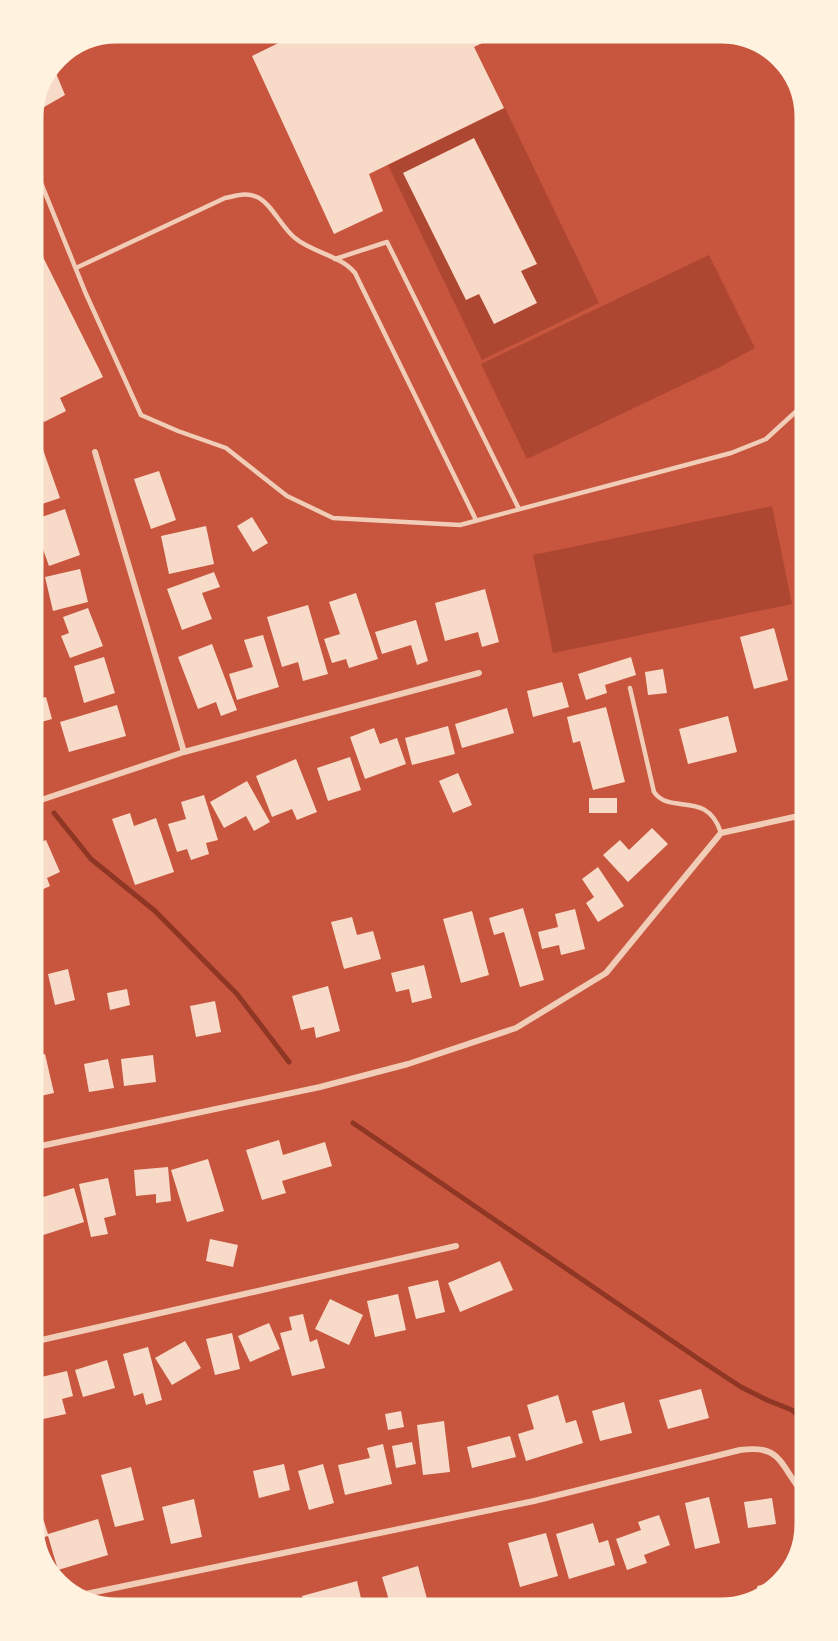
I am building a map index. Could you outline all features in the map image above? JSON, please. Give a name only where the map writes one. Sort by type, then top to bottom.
[{"type":"street","points":[[94,452],[184,752]]},
{"type":"street","points":[[42,800],[184,752],[479,673]]},
{"type":"street","points":[[42,1146],[320,1087],[408,1064],[516,1028],[606,973],[721,833],[796,817]]},
{"type":"street","points":[[42,1340],[456,1246]]},
{"type":"street","points":[[89,1593],[534,1501],[740,1450],[758,1448],[773,1452],[796,1484]]},
{"type":"lane","points":[[42,185],[141,416],[226,448],[287,496],[333,518],[460,525],[731,453],[766,439],[796,411]]},
{"type":"lane","points":[[76,268],[225,198],[247,194],[260,198],[294,238],[347,264],[355,273],[476,520]]},
{"type":"lane","points":[[335,259],[387,242],[519,508]]},
{"type":"lane","points":[[630,688],[654,792],[661,799],[701,807],[717,820],[721,833]]},
{"type":"shaded area","points":[[505,108],[599,303],[482,360],[388,165]]},
{"type":"shaded area","points":[[709,255],[755,348],[527,459],[481,364]]},
{"type":"shaded area","points":[[772,506],[792,604],[553,653],[533,555]]},
{"type":"building","points":[[281,42],[484,42],[474,47],[504,108],[369,174],[383,211],[334,234],[252,56]]},
{"type":"building","points":[[56,74],[65,95],[43,108],[50,84]]},
{"type":"building","points":[[474,138],[537,264],[521,271],[537,303],[494,324],[479,294],[466,300],[403,173]]},
{"type":"building","points":[[42,255],[103,377],[60,398],[66,411],[44,422],[42,418]]},
{"type":"building","points":[[42,447],[60,498],[42,504]]},
{"type":"building","points":[[159,471],[176,520],[151,529],[134,479]]},
{"type":"building","points":[[65,509],[80,555],[49,566],[42,547],[42,517]]},
{"type":"building","points":[[252,517],[268,543],[253,552],[237,526]]},
{"type":"building","points":[[206,526],[214,564],[169,574],[161,536]]},
{"type":"building","points":[[80,569],[88,602],[53,611],[45,577]]},
{"type":"building","points":[[214,572],[220,587],[202,593],[212,619],[182,630],[167,589]]},
{"type":"building","points":[[485,589],[499,642],[482,647],[478,632],[445,641],[435,603]]},
{"type":"building","points":[[356,593],[378,659],[349,668],[346,659],[332,663],[324,639],[340,634],[329,602]]},
{"type":"building","points":[[308,605],[328,674],[303,681],[298,662],[282,667],[267,617]]},
{"type":"building","points":[[88,608],[103,646],[70,658],[61,636],[69,633],[63,617]]},
{"type":"building","points":[[416,620],[428,661],[417,665],[411,645],[382,654],[375,632]]},
{"type":"building","points":[[774,628],[788,680],[754,689],[740,637]]},
{"type":"building","points":[[263,635],[279,687],[237,700],[229,674],[253,667],[244,640]]},
{"type":"building","points":[[212,644],[237,710],[221,716],[216,702],[198,709],[178,657]]},
{"type":"building","points":[[104,657],[115,693],[84,703],[74,666]]},
{"type":"building","points":[[631,657],[636,675],[605,685],[607,693],[586,700],[578,674]]},
{"type":"building","points":[[663,669],[667,693],[648,695],[645,672]]},
{"type":"building","points":[[562,682],[569,707],[533,717],[527,691]]},
{"type":"building","points":[[46,697],[52,719],[42,722],[42,698]]},
{"type":"building","points":[[117,705],[126,736],[69,752],[60,722]]},
{"type":"building","points":[[606,707],[625,782],[593,790],[580,741],[573,743],[567,717]]},
{"type":"building","points":[[507,708],[514,733],[462,748],[455,724]]},
{"type":"building","points":[[728,716],[737,752],[688,764],[679,729]]},
{"type":"building","points":[[448,726],[455,754],[412,765],[405,738]]},
{"type":"building","points":[[374,728],[380,744],[397,738],[406,764],[365,779],[350,737]]},
{"type":"building","points":[[350,757],[361,790],[328,801],[317,768]]},
{"type":"building","points":[[296,759],[317,812],[297,820],[292,809],[272,817],[256,776]]},
{"type":"building","points":[[458,773],[472,805],[453,813],[439,781]]},
{"type":"building","points":[[247,781],[270,822],[254,831],[246,816],[224,828],[210,802]]},
{"type":"building","points":[[204,795],[218,840],[206,843],[209,854],[191,860],[187,849],[177,852],[168,824],[186,819],[181,802]]},
{"type":"building","points":[[589,798],[617,798],[617,813],[589,813]]},
{"type":"building","points":[[130,813],[134,826],[156,818],[174,872],[135,885],[112,819]]},
{"type":"building","points":[[652,828],[668,844],[628,882],[603,855],[620,840],[629,850]]},
{"type":"building","points":[[46,840],[60,872],[47,878],[50,886],[42,890],[42,842]]},
{"type":"building","points":[[598,867],[624,906],[598,922],[586,903],[594,897],[582,879]]},
{"type":"building","points":[[523,908],[544,980],[520,987],[504,932],[494,935],[489,918]]},
{"type":"building","points":[[575,909],[585,949],[561,955],[559,945],[542,949],[538,932],[558,927],[555,914]]},
{"type":"building","points":[[472,911],[489,975],[461,983],[443,919]]},
{"type":"building","points":[[352,917],[357,935],[373,931],[381,959],[344,969],[331,922]]},
{"type":"building","points":[[424,965],[432,998],[412,1003],[409,989],[396,992],[391,973]]},
{"type":"building","points":[[68,969],[75,1000],[55,1005],[48,974]]},
{"type":"building","points":[[328,986],[340,1031],[316,1038],[314,1027],[301,1030],[292,996]]},
{"type":"building","points":[[127,989],[130,1005],[110,1010],[107,993]]},
{"type":"building","points":[[215,1001],[221,1032],[196,1037],[190,1006]]},
{"type":"building","points":[[45,1054],[54,1093],[42,1096],[42,1055]]},
{"type":"building","points":[[153,1055],[156,1082],[124,1086],[121,1059]]},
{"type":"building","points":[[108,1059],[114,1088],[89,1092],[84,1064]]},
{"type":"building","points":[[279,1140],[283,1155],[325,1142],[332,1166],[282,1181],[286,1193],[262,1200],[246,1150]]},
{"type":"building","points":[[208,1159],[224,1211],[187,1222],[171,1170]]},
{"type":"building","points":[[168,1167],[171,1201],[156,1203],[156,1194],[136,1196],[134,1170]]},
{"type":"building","points":[[108,1178],[116,1215],[104,1218],[108,1234],[91,1237],[79,1184]]},
{"type":"building","points":[[74,1188],[84,1222],[42,1235],[42,1197]]},
{"type":"building","points":[[210,1239],[238,1245],[233,1267],[206,1261]]},
{"type":"building","points":[[500,1261],[513,1290],[460,1312],[448,1283]]},
{"type":"building","points":[[438,1280],[445,1312],[416,1319],[408,1287]]},
{"type":"building","points":[[398,1294],[406,1330],[375,1337],[367,1301]]},
{"type":"building","points":[[330,1299],[363,1315],[349,1345],[315,1329]]},
{"type":"building","points":[[303,1314],[310,1342],[317,1339],[325,1368],[292,1376],[280,1333],[292,1330],[289,1317]]},
{"type":"building","points":[[269,1323],[280,1349],[250,1362],[238,1336]]},
{"type":"building","points":[[232,1333],[240,1369],[215,1375],[206,1339]]},
{"type":"building","points":[[185,1341],[201,1368],[172,1385],[155,1358]]},
{"type":"building","points":[[148,1347],[162,1400],[146,1405],[143,1393],[134,1396],[123,1354]]},
{"type":"building","points":[[107,1360],[115,1388],[83,1397],[75,1370]]},
{"type":"building","points":[[67,1371],[73,1396],[62,1399],[66,1414],[43,1419],[42,1377]]},
{"type":"building","points":[[701,1389],[709,1418],[668,1429],[659,1400]]},
{"type":"building","points":[[558,1395],[566,1423],[576,1420],[583,1443],[526,1461],[518,1434],[534,1429],[527,1405]]},
{"type":"building","points":[[624,1402],[632,1433],[600,1441],[592,1411]]},
{"type":"building","points":[[401,1411],[404,1427],[388,1430],[385,1414]]},
{"type":"building","points":[[444,1421],[450,1472],[423,1475],[417,1425]]},
{"type":"building","points":[[510,1436],[516,1457],[472,1468],[467,1447]]},
{"type":"building","points":[[412,1442],[416,1464],[396,1468],[392,1446]]},
{"type":"building","points":[[383,1444],[392,1484],[345,1495],[338,1465],[370,1458],[367,1448]]},
{"type":"building","points":[[284,1464],[290,1490],[259,1498],[253,1471]]},
{"type":"building","points":[[323,1464],[334,1503],[309,1510],[298,1471]]},
{"type":"building","points":[[131,1467],[144,1520],[115,1527],[101,1475]]},
{"type":"building","points":[[709,1497],[720,1543],[695,1549],[685,1503]]},
{"type":"building","points":[[772,1498],[776,1524],[748,1528],[744,1502]]},
{"type":"building","points":[[194,1499],[202,1537],[171,1544],[162,1507]]},
{"type":"building","points":[[42,1515],[48,1534],[98,1519],[108,1555],[58,1570],[48,1536],[43,1538]]},
{"type":"building","points":[[659,1515],[670,1545],[644,1555],[647,1563],[627,1570],[616,1539],[641,1530],[638,1522]]},
{"type":"building","points":[[593,1523],[599,1543],[608,1540],[615,1565],[569,1579],[556,1534]]},
{"type":"building","points":[[546,1533],[558,1576],[520,1587],[508,1543]]},
{"type":"building","points":[[418,1566],[427,1599],[389,1599],[382,1577]]},
{"type":"building","points":[[357,1581],[361,1599],[303,1599],[302,1596]]},
{"type":"waterway","points":[[54,813],[91,859],[155,911],[237,994],[289,1062]]},
{"type":"waterway","points":[[353,1123],[741,1387],[796,1413]]}]
